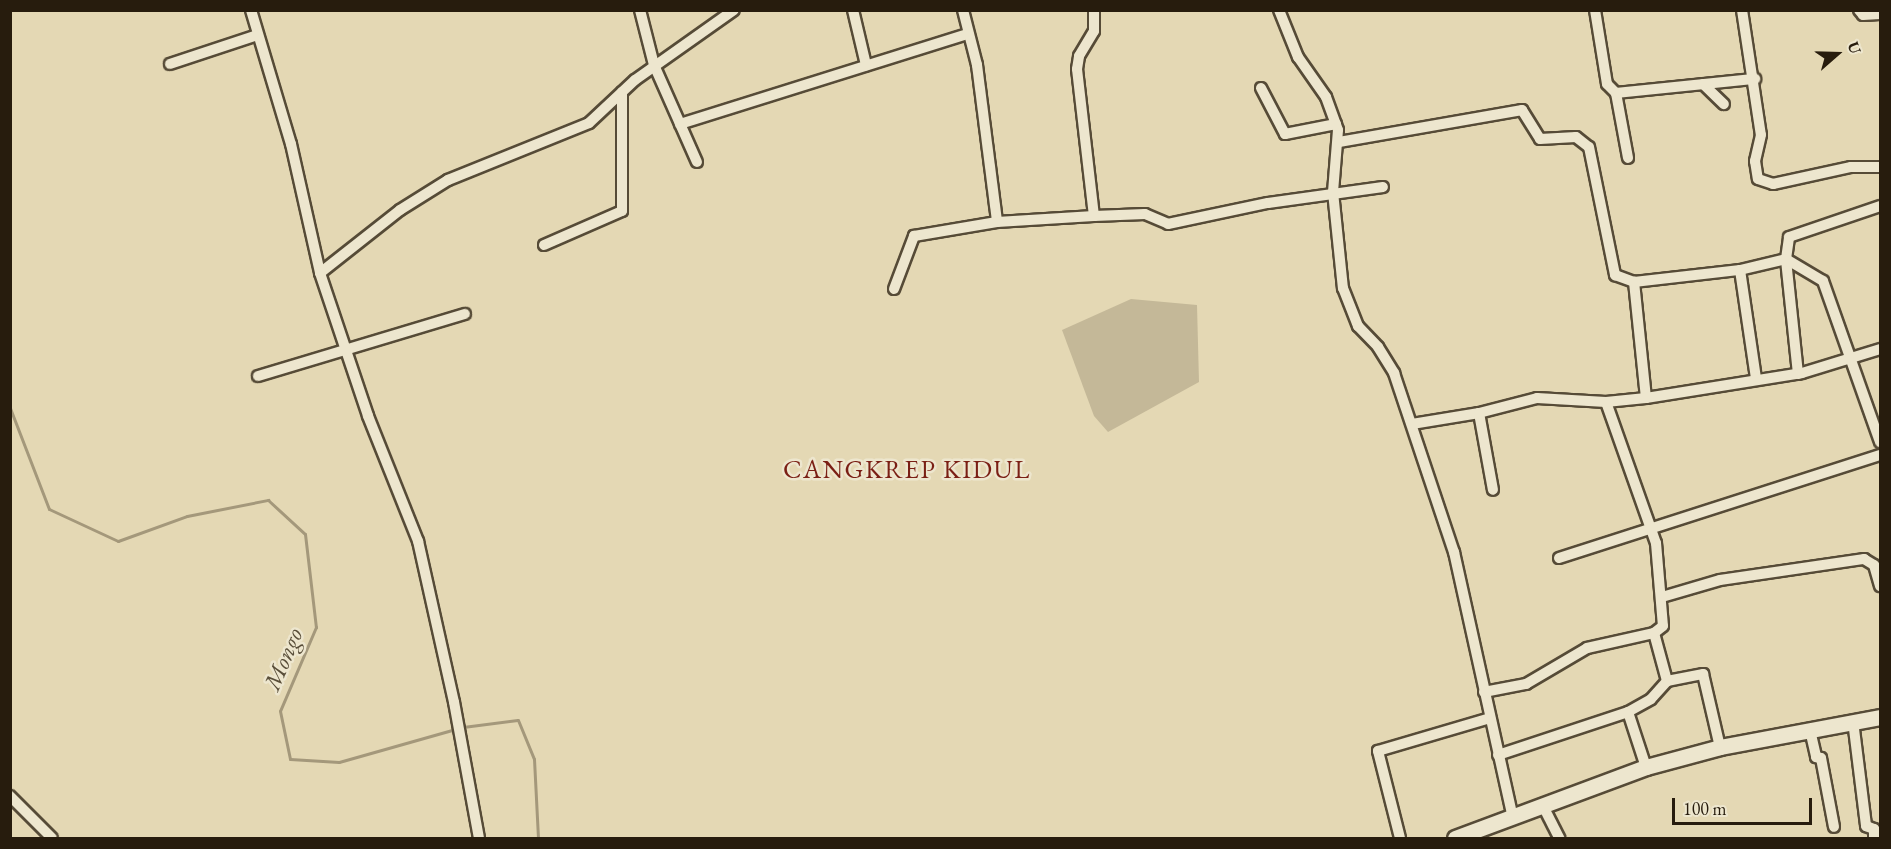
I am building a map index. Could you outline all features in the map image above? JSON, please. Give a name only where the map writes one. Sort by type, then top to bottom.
[{"type":"main road","points":[[1455,838],[1475,835],[1646,767],[1720,747],[1881,717]]},
{"type":"street","points":[[251,10],[291,144],[320,273],[418,541],[454,702],[479,838]]},
{"type":"street","points":[[640,10],[654,65],[698,162]]},
{"type":"street","points":[[320,273],[400,210],[448,180],[577,130],[654,65],[681,50],[734,10]]},
{"type":"street","points":[[853,10],[866,65]]},
{"type":"street","points":[[963,10],[977,65],[998,222]]},
{"type":"street","points":[[1094,10],[1094,31],[1079,56],[1077,69],[1094,216]]},
{"type":"street","points":[[1279,10],[1298,57],[1320,85],[1336,124],[1339,142],[1333,192],[1343,288],[1349,309],[1394,373],[1454,552],[1513,818]]},
{"type":"street","points":[[1594,10],[1607,84],[1616,93],[1628,158]]},
{"type":"street","points":[[1742,10],[1755,78],[1761,135],[1756,171],[1763,183],[1851,167],[1881,167]]},
{"type":"street","points":[[1859,10],[1863,15],[1881,14]]},
{"type":"street","points":[[680,124],[968,34]]},
{"type":"street","points":[[170,64],[258,35]]},
{"type":"street","points":[[1616,93],[1755,78]]},
{"type":"street","points":[[1703,84],[1724,104]]},
{"type":"street","points":[[1261,88],[1285,134],[1336,124]]},
{"type":"street","points":[[544,245],[622,211],[622,92]]},
{"type":"street","points":[[1339,142],[1522,110],[1540,138],[1576,137],[1589,147],[1615,275],[1634,282],[1740,270],[1786,259],[1823,281],[1881,442]]},
{"type":"street","points":[[894,289],[914,236],[998,222],[1094,216],[1145,214],[1168,224],[1333,192],[1383,187]]},
{"type":"street","points":[[1798,374],[1786,259],[1791,236],[1881,206]]},
{"type":"street","points":[[1740,270],[1756,379]]},
{"type":"street","points":[[1634,282],[1646,398]]},
{"type":"street","points":[[258,376],[347,352],[465,314]]},
{"type":"street","points":[[1412,424],[1479,413],[1537,398],[1606,402],[1646,398],[1798,374],[1852,360],[1881,349]]},
{"type":"street","points":[[1484,692],[1526,684],[1587,648],[1654,633],[1663,626],[1662,597],[1651,530],[1606,402]]},
{"type":"street","points":[[1479,413],[1493,490]]},
{"type":"street","points":[[1558,558],[1651,530],[1881,454]]},
{"type":"street","points":[[1662,597],[1720,580],[1864,559],[1874,566],[1881,586]]},
{"type":"street","points":[[1654,633],[1667,681]]},
{"type":"street","points":[[1498,755],[1628,712],[1652,699],[1667,681],[1703,674],[1720,747]]},
{"type":"street","points":[[1628,712],[1646,767]]},
{"type":"street","points":[[1400,838],[1378,751],[1490,718]]},
{"type":"street","points":[[1854,721],[1866,826],[1874,829],[1874,838]]},
{"type":"street","points":[[1810,730],[1816,758],[1821,758],[1834,826]]},
{"type":"street","points":[[10,796],[52,838]]},
{"type":"street","points":[[1544,808],[1559,838]]},
{"type":"shaded area","points":[[1131,299],[1197,305],[1199,382],[1108,432],[1094,416],[1062,330]]},
{"type":"waterway","name":"Mongo","points":[[10,408],[49,509],[118,541],[187,516],[268,500],[305,534],[316,627],[280,711],[290,759],[339,762],[456,729]]},
{"type":"waterway","name":"Mongo","points":[[463,727],[518,720],[534,759],[538,838]]},
{"type":"district","name":"CANGKREP KIDUL","points":[[907,470]]}]
